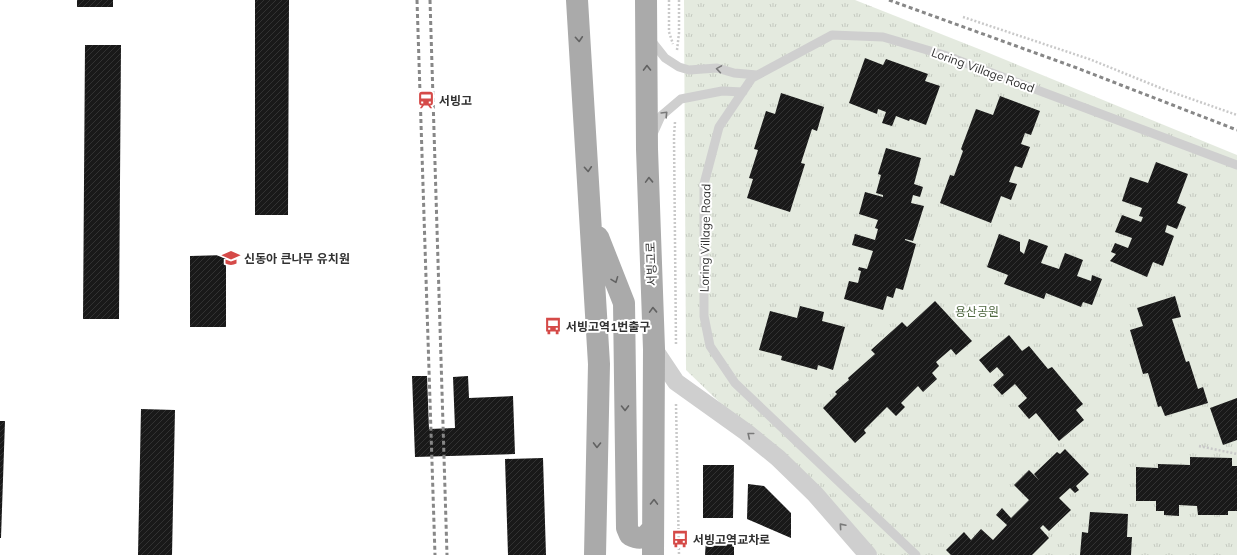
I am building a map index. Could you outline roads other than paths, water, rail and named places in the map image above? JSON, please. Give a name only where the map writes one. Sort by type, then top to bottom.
[{"type":"main road","points":[[577,0],[599,364],[595,555]]},
{"type":"main road","name":"서빙고로","points":[[646,0],[648,149],[654,348],[653,555]]},
{"type":"main road","points":[[591,217],[624,304],[627,528],[630,535],[636,538],[646,536],[653,528]]},
{"type":"street","points":[[654,348],[676,382],[746,432],[778,458],[815,494],[868,555]]},
{"type":"lane","points":[[646,34],[665,58],[679,67],[689,70],[717,68],[734,73],[757,75]]},
{"type":"lane","name":"Loring Village Road","points":[[916,555],[735,384],[710,346],[704,316],[704,184],[719,127],[752,78],[832,35],[883,37],[944,55],[1237,165]]},
{"type":"lane","points":[[648,149],[661,116],[682,100],[722,91],[743,92]]},
{"type":"railway","points":[[417,0],[435,555]]},
{"type":"railway","points":[[430,0],[447,555]]},
{"type":"railway","points":[[889,0],[1077,68],[1237,130]]},
{"type":"place","name":"서빙고","points":[[426,100]]},
{"type":"place","name":"신동아 큰나무 유치원","points":[[231,258]]},
{"type":"place","name":"서빙고역1번출구","points":[[553,326]]},
{"type":"place","name":"서빙고역교차로","points":[[680,539]]},
{"type":"park label","name":"용산공원","points":[[977,311]]}]
